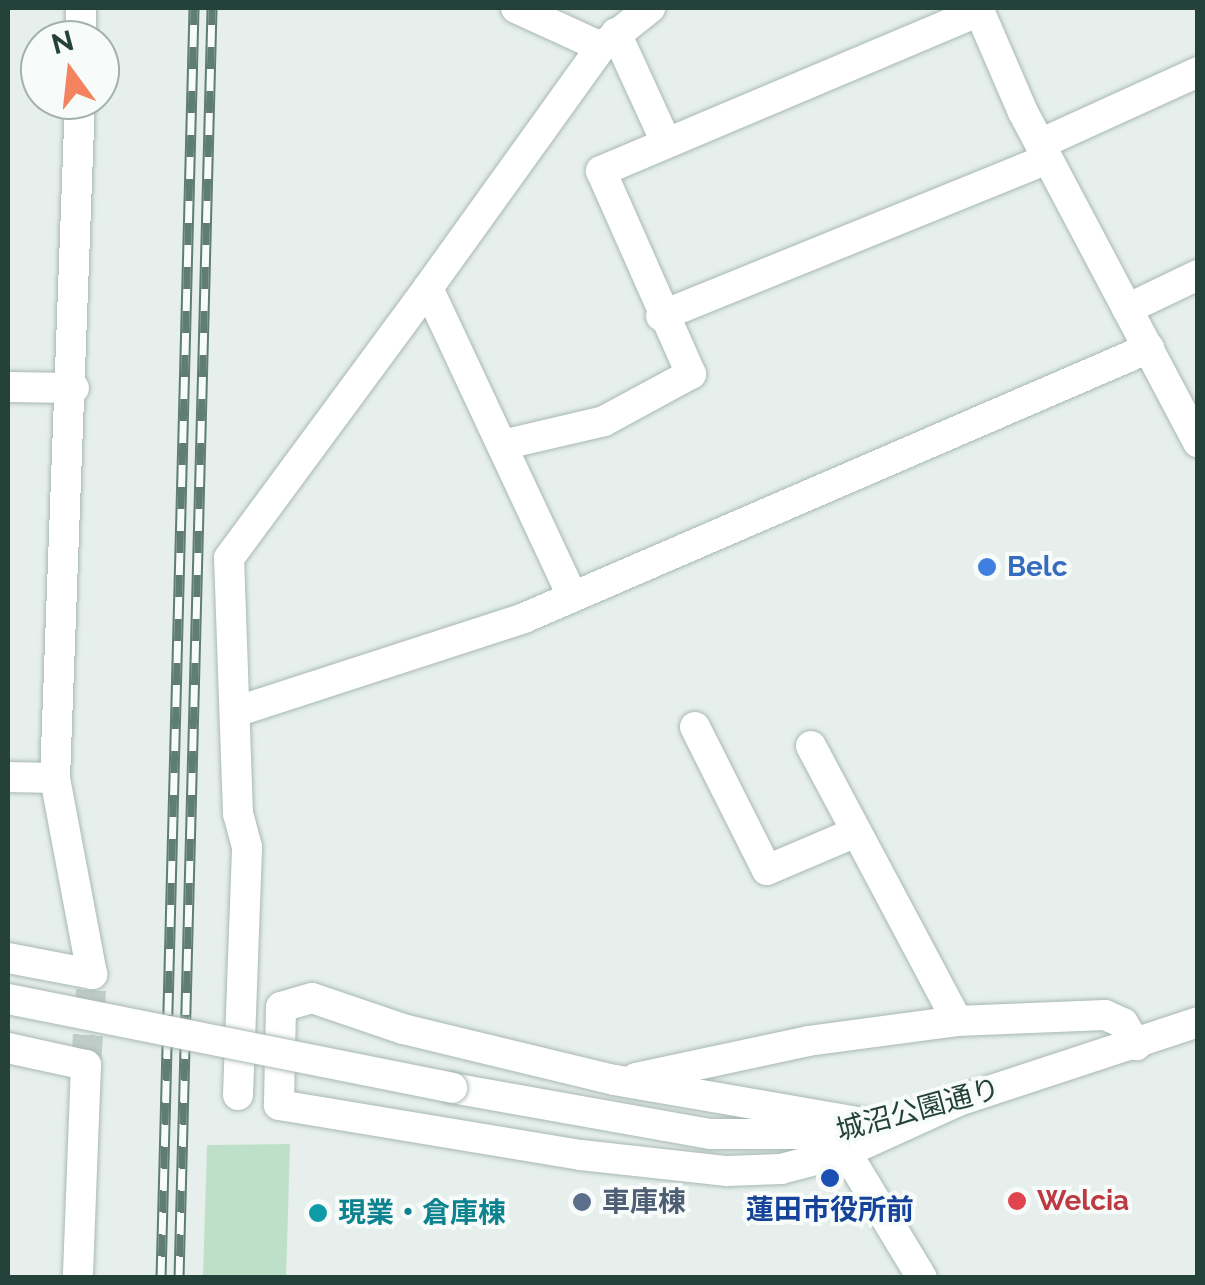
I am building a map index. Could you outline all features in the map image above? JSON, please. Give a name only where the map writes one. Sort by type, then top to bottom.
[{"type":"street","points":[[516,8],[609,40],[665,140]]},
{"type":"street","points":[[238,1095],[247,847],[238,814],[229,558],[609,40],[650,8]]},
{"type":"street","points":[[502,445],[604,421],[691,374],[662,316],[601,170],[979,10],[1044,152],[1198,444]]},
{"type":"street","points":[[662,316],[1044,152],[1198,72]]},
{"type":"street","points":[[8,958],[92,974],[56,778],[74,388],[80,120]]},
{"type":"street","points":[[1127,309],[1198,276]]},
{"type":"street","points":[[428,288],[573,597]]},
{"type":"street","points":[[234,712],[573,597],[1149,348]]},
{"type":"street","points":[[8,386],[74,388]]},
{"type":"street","points":[[695,727],[766,870],[856,832]]},
{"type":"street","points":[[810,746],[957,1021]]},
{"type":"street","points":[[8,777],[56,778]]},
{"type":"street","points":[[874,1125],[614,1080],[402,1029],[312,998],[281,1007],[279,1106],[376,1126],[684,1167],[781,1169],[846,1152],[956,1102]]},
{"type":"street","name":"城沼公園通り","points":[[8,999],[452,1088],[710,1134],[778,1138],[874,1125],[1136,1045],[1198,1022]]},
{"type":"street","points":[[614,1080],[808,1042],[957,1021],[1105,1015],[1123,1023],[1136,1045]]},
{"type":"street","points":[[8,1048],[86,1065],[78,1278]]},
{"type":"street","points":[[846,1152],[922,1278]]},
{"type":"green space","points":[[290,1144],[286,1277],[203,1277],[207,1145]]},
{"type":"tunnel","points":[[86,1065],[92,974]]},
{"type":"railway","points":[[161,1278],[194,8]]},
{"type":"railway","points":[[179,1278],[212,8]]},
{"type":"place","name":"Belc","points":[[987,567]]},
{"type":"place","name":"蓮田市役所前","points":[[830,1178]]},
{"type":"place","name":"Welcia","points":[[1017,1201]]},
{"type":"place","name":"車庫棟","points":[[582,1202]]},
{"type":"place","name":"現業・倉庫棟","points":[[318,1213]]}]
